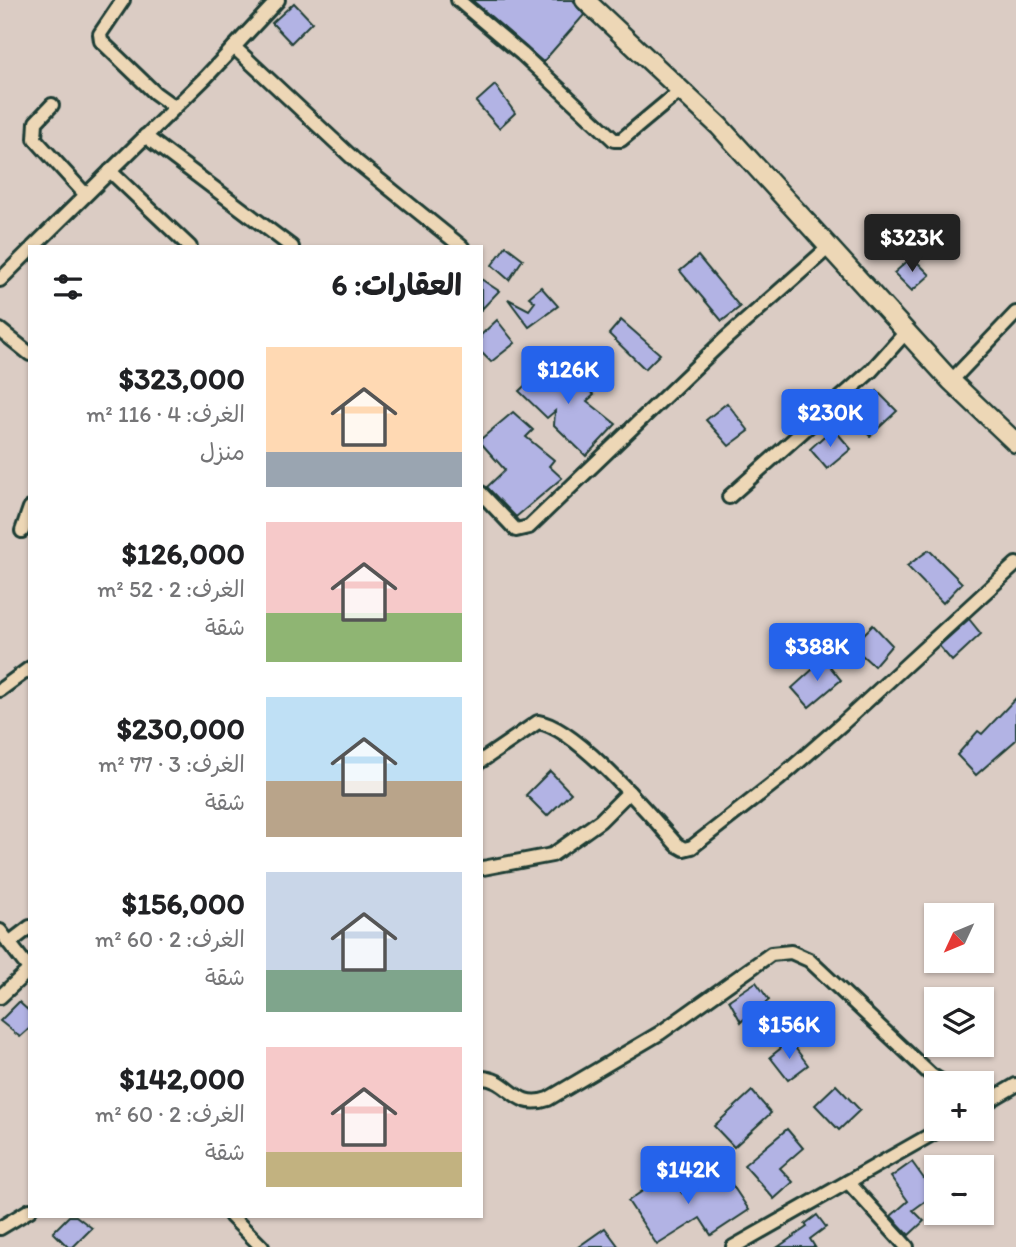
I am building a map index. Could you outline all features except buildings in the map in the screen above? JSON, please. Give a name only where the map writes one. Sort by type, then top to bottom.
[{"type":"street","points":[[122,0],[100,34],[101,41],[155,93],[173,106]]},
{"type":"street","points":[[36,245],[278,0]]},
{"type":"street","points":[[458,0],[522,54],[614,140],[621,140],[681,90]]},
{"type":"street","points":[[585,0],[719,126],[951,381],[1016,443]]},
{"type":"street","points":[[234,47],[357,162],[460,245]]},
{"type":"street","points":[[52,105],[36,122],[35,139],[85,194]]},
{"type":"street","points":[[145,136],[289,245]]},
{"type":"street","points":[[110,171],[188,245]]},
{"type":"street","points":[[483,495],[516,530],[529,527],[724,340],[829,247]]},
{"type":"street","points":[[0,280],[28,253]]},
{"type":"street","points":[[951,381],[1016,313]]},
{"type":"street","points":[[0,330],[28,352]]},
{"type":"street","points":[[729,497],[871,371],[906,332]]},
{"type":"street","points":[[22,531],[28,514]]},
{"type":"street","points":[[483,760],[538,722],[550,723],[579,745],[629,792],[677,845],[684,849],[691,847],[779,779],[1016,564]]},
{"type":"street","points":[[0,690],[28,669]]},
{"type":"street","points":[[483,869],[552,855],[600,821],[629,792]]},
{"type":"street","points":[[9,943],[28,929]]},
{"type":"street","points":[[0,931],[28,969]]},
{"type":"street","points":[[483,1078],[494,1079],[516,1097],[527,1102],[548,1099],[660,1033],[771,954],[791,952],[809,960],[927,1071]]},
{"type":"street","points":[[0,997],[28,971]]},
{"type":"street","points":[[994,1097],[1016,1085]]},
{"type":"street","points":[[733,1247],[924,1139]]},
{"type":"street","points":[[848,1182],[907,1247]]},
{"type":"street","points":[[0,1228],[28,1211]]},
{"type":"street","points":[[233,1218],[262,1247]]}]
